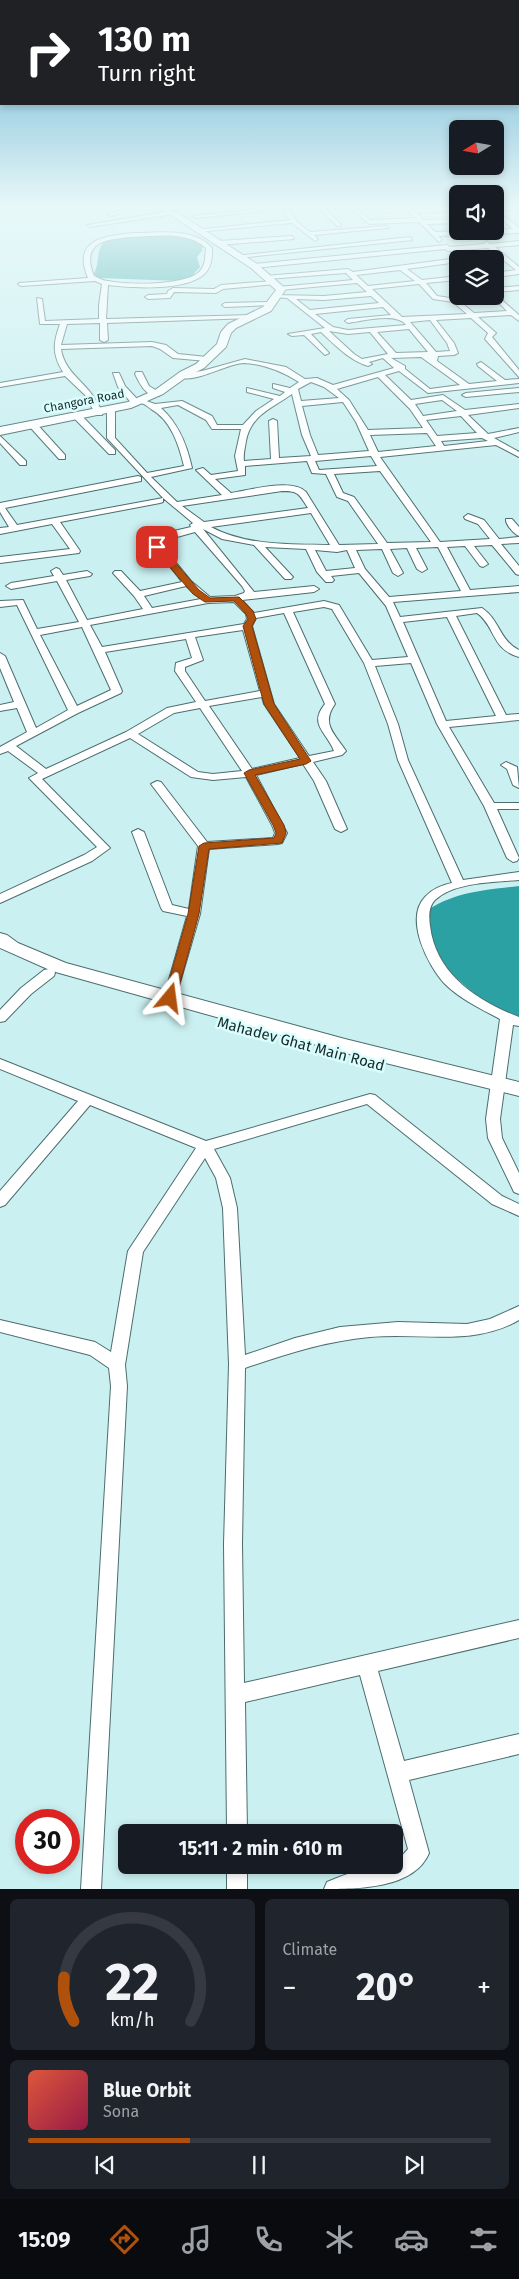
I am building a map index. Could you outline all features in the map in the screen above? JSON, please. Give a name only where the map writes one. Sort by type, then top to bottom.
[{"type":"street","points":[[102,294],[104,340]]},
{"type":"street","points":[[148,305],[148,297],[170,296],[170,294]]},
{"type":"street","points":[[225,305],[265,294]]},
{"type":"street","name":"Changora Road","points":[[0,431],[99,413],[138,402],[156,394],[183,375],[200,366],[224,343],[226,332],[234,324],[262,312],[274,294]]},
{"type":"street","points":[[281,294],[310,312],[351,356],[382,373],[422,418],[442,449]]},
{"type":"street","points":[[298,294],[324,298],[371,294]]},
{"type":"street","points":[[373,294],[397,316],[405,320],[434,358],[466,386]]},
{"type":"street","points":[[432,294],[436,298],[455,300],[492,332],[488,337],[519,374]]},
{"type":"street","points":[[39,299],[42,323],[102,322],[129,325],[251,317]]},
{"type":"street","points":[[310,312],[385,305]]},
{"type":"street","points":[[504,305],[517,317]]},
{"type":"street","points":[[348,321],[397,316]]},
{"type":"street","points":[[405,320],[474,316],[517,317]]},
{"type":"street","points":[[226,332],[228,318]]},
{"type":"street","points":[[361,361],[384,356],[423,355],[434,358],[455,352],[432,319]]},
{"type":"street","points":[[62,322],[64,324],[57,347],[59,359],[88,394],[99,413]]},
{"type":"street","points":[[292,334],[327,329],[344,332],[411,327]]},
{"type":"street","points":[[372,330],[394,356]]},
{"type":"street","points":[[305,332],[325,353]]},
{"type":"street","points":[[57,347],[152,344],[163,347],[172,355],[207,359]]},
{"type":"street","points":[[384,356],[402,368],[428,390],[519,380]]},
{"type":"street","points":[[183,357],[183,375],[210,372],[245,361],[283,369],[304,382]]},
{"type":"street","points":[[481,364],[502,382]]},
{"type":"street","points":[[332,388],[402,368]]},
{"type":"street","points":[[0,385],[68,372]]},
{"type":"street","points":[[139,374],[146,387],[156,394]]},
{"type":"street","points":[[14,527],[0,506],[188,468],[184,446],[172,426],[158,409],[138,402],[122,387],[116,376]]},
{"type":"street","points":[[208,478],[242,473],[240,456],[245,427],[261,411],[304,382],[319,380],[332,388],[354,410],[374,454],[425,522],[466,594]]},
{"type":"street","points":[[276,386],[293,390]]},
{"type":"street","points":[[250,390],[280,398]]},
{"type":"street","points":[[293,390],[299,404],[315,471],[328,472],[383,468]]},
{"type":"street","points":[[409,402],[519,390]]},
{"type":"street","points":[[442,397],[462,412],[485,436],[519,455]]},
{"type":"street","points":[[299,404],[345,400]]},
{"type":"street","points":[[153,407],[176,402],[209,418],[215,427],[245,427]]},
{"type":"street","points":[[422,418],[519,406]]},
{"type":"street","points":[[111,410],[111,438],[160,500],[201,526],[218,534],[257,543],[337,549],[519,540]]},
{"type":"street","points":[[469,419],[519,414]]},
{"type":"street","points":[[77,416],[142,478],[177,504],[201,526],[250,591],[248,595]]},
{"type":"street","points":[[273,421],[275,438],[273,454],[276,462]]},
{"type":"street","points":[[32,424],[62,457]]},
{"type":"street","points":[[365,433],[430,430]]},
{"type":"street","points":[[436,439],[485,436],[519,430]]},
{"type":"street","points":[[0,438],[23,463]]},
{"type":"street","points":[[240,464],[442,449],[495,443]]},
{"type":"street","points":[[200,470],[229,496]]},
{"type":"street","points":[[328,472],[340,495],[351,499],[384,548],[398,573]]},
{"type":"street","points":[[177,504],[282,488],[296,488],[302,492],[337,549]]},
{"type":"street","points":[[0,531],[160,500]]},
{"type":"street","points":[[208,600],[188,583],[154,541],[160,537],[201,526],[314,510]]},
{"type":"street","points":[[468,517],[481,522],[519,572]]},
{"type":"street","points":[[0,560],[76,552],[54,520]]},
{"type":"street","points":[[509,521],[519,533]]},
{"type":"street","points":[[467,542],[483,564]]},
{"type":"street","points":[[257,543],[288,577]]},
{"type":"street","points":[[410,545],[422,569]]},
{"type":"street","points":[[310,548],[326,577],[360,570]]},
{"type":"street","points":[[350,548],[360,570],[388,600],[442,724],[490,806],[513,858]]},
{"type":"street","points":[[118,573],[138,594],[150,612]]},
{"type":"street","points":[[11,586],[57,575],[87,574]]},
{"type":"street","points":[[5,749],[74,711],[117,691],[98,650],[57,575]]},
{"type":"street","points":[[138,594],[188,583]]},
{"type":"street","points":[[388,600],[519,588]]},
{"type":"street","points":[[34,633],[208,600],[314,589]]},
{"type":"street","points":[[482,592],[488,604],[484,612]]},
{"type":"street","points":[[236,598],[249,621],[269,704],[320,781],[341,829]]},
{"type":"street","points":[[0,604],[20,602],[74,711]]},
{"type":"street","points":[[98,650],[189,635],[288,610],[324,604],[336,607],[369,663],[390,716],[403,760],[459,885]]},
{"type":"street","points":[[129,735],[131,734],[195,775],[212,777],[249,773],[306,761],[341,751],[323,724],[322,713],[330,704],[288,610]]},
{"type":"street","points":[[397,620],[473,610],[484,612],[505,647],[519,654]]},
{"type":"street","points":[[450,613],[503,719]]},
{"type":"street","points":[[189,635],[198,660],[180,665],[180,671],[249,773],[281,833],[278,841],[204,846]]},
{"type":"street","points":[[1,659],[5,682],[19,704],[33,734]]},
{"type":"street","points":[[369,663],[415,660]]},
{"type":"street","points":[[0,899],[88,858],[104,848],[35,778],[129,735],[171,710],[266,693]]},
{"type":"street","points":[[0,708],[19,704]]},
{"type":"street","points":[[442,724],[519,717]]},
{"type":"street","points":[[5,749],[45,773]]},
{"type":"street","points":[[506,765],[512,767],[519,785]]},
{"type":"street","points":[[157,784],[204,846],[194,914],[170,998]]},
{"type":"street","points":[[490,806],[519,806]]},
{"type":"street","points":[[138,832],[163,893],[167,908],[194,914]]},
{"type":"street","points":[[519,876],[459,885],[437,893],[429,899],[423,909],[431,957],[440,972],[448,981],[473,999],[513,1020],[496,1089],[493,1119],[495,1138],[519,1188]]},
{"type":"street","points":[[0,939],[11,946],[59,966],[170,998],[496,1089],[519,1088]]},
{"type":"street","name":"Mahadev Ghat Main Road","points":[[0,952],[49,973],[340,1056],[496,1089],[519,1100]]},
{"type":"street","points":[[0,1018],[26,991],[49,973]]},
{"type":"street","points":[[0,1064],[205,1146],[370,1099],[497,1200],[519,1210]]},
{"type":"street","points":[[0,1201],[87,1099]]},
{"type":"street","points":[[205,1146],[223,1178],[230,1208],[237,1364],[233,1544],[236,1824]]},
{"type":"street","points":[[91,1889],[119,1386],[117,1365],[136,1251],[205,1146]]},
{"type":"street","points":[[237,1364],[324,1336],[411,1329],[463,1332],[498,1323],[519,1312]]},
{"type":"street","points":[[0,1326],[95,1349],[117,1365]]},
{"type":"street","points":[[235,1695],[367,1666],[519,1629]]},
{"type":"street","points":[[334,1889],[405,1867],[419,1853],[367,1666]]},
{"type":"street","points":[[397,1773],[519,1744]]},
{"type":"street","points":[[237,1874],[237,1889]]},
{"type":"water","points":[[519,886],[519,1021],[486,1004],[447,970],[432,951],[424,913],[434,906],[457,896]]},
{"type":"route","points":[[157,547],[196,592],[208,600],[236,598],[250,613],[252,619],[247,626],[269,704],[306,761],[249,773],[278,825],[281,833],[278,841],[204,846],[194,914],[170,998]]}]
